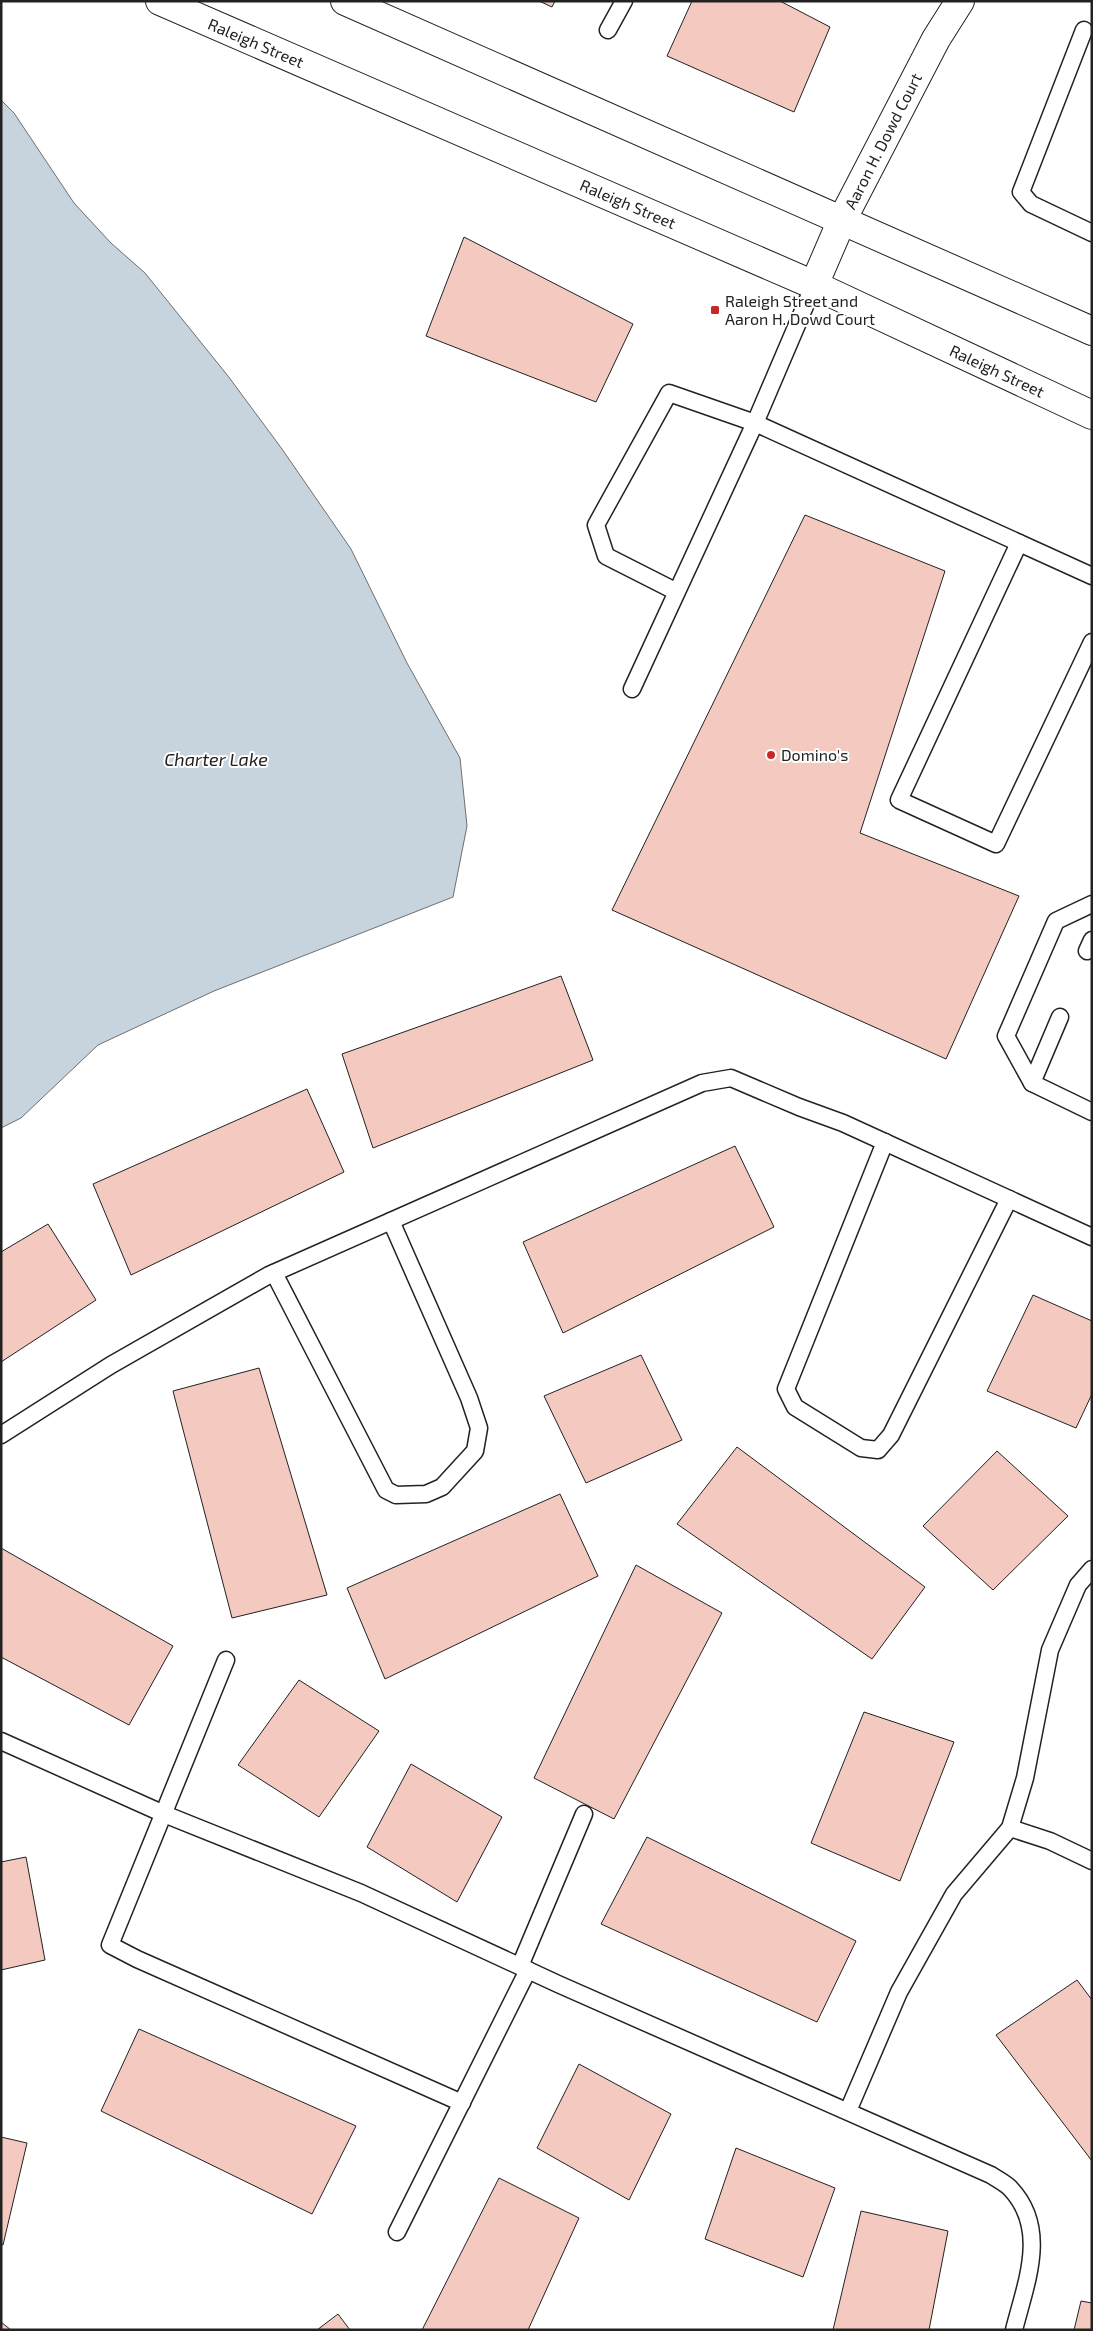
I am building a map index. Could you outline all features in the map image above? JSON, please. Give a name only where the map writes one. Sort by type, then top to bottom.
[{"type":"street","name":"Raleigh Street","points":[[160,1],[814,285],[1092,415]]},
{"type":"street","points":[[345,1],[1092,332]]},
{"type":"street","name":"Aaron H. Dowd Court","points":[[814,285],[842,220],[936,39],[960,1]]},
{"type":"lane","points":[[608,30],[624,1]]},
{"type":"lane","points":[[1084,30],[1021,192],[1031,204],[1092,233]]},
{"type":"lane","points":[[632,689],[755,423],[814,285]]},
{"type":"lane","points":[[677,592],[606,556],[596,525],[670,393],[755,423],[1092,576]]},
{"type":"lane","points":[[1019,543],[899,800],[996,844],[1092,642]]},
{"type":"lane","points":[[1092,904],[1056,921],[1006,1036],[1032,1083],[1092,1112]]},
{"type":"lane","points":[[1032,1083],[1060,1017]]},
{"type":"lane","points":[[1,1435],[111,1366],[274,1273],[702,1083],[731,1078],[798,1107],[843,1123],[1092,1237]]},
{"type":"lane","points":[[885,1142],[786,1389],[796,1407],[862,1448],[878,1450],[891,1435],[1009,1199]]},
{"type":"lane","points":[[274,1273],[386,1490],[396,1495],[426,1494],[442,1486],[475,1451],[479,1428],[469,1398],[391,1221]]},
{"type":"lane","points":[[848,2111],[899,1992],[954,1894],[1010,1828],[1024,1778],[1050,1650],[1078,1585],[1092,1569]]},
{"type":"lane","points":[[226,1660],[110,1945],[462,2103]]},
{"type":"lane","points":[[1,1741],[164,1814],[361,1893],[524,1968],[991,2175],[1010,2188],[1031,2222],[1032,2255],[1014,2330]]},
{"type":"lane","points":[[397,2232],[462,2103],[524,1968],[584,1814]]},
{"type":"lane","points":[[1010,1828],[1050,1840],[1092,1861]]},
{"type":"water","name":"Charter Lake","points":[[1,100],[14,113],[74,203],[111,243],[145,273],[228,376],[282,449],[351,549],[407,663],[460,758],[467,826],[453,897],[214,991],[98,1045],[21,1118],[1,1128]]},
{"type":"building","points":[[539,1],[555,1],[552,7]]},
{"type":"building","points":[[692,1],[780,1],[830,27],[794,112],[667,56]]},
{"type":"building","points":[[464,237],[633,324],[596,402],[426,336]]},
{"type":"building","points":[[805,515],[945,571],[860,833],[1019,896],[946,1059],[612,910]]},
{"type":"building","points":[[561,976],[593,1060],[373,1148],[342,1054]]},
{"type":"building","points":[[307,1089],[344,1172],[131,1275],[93,1184]]},
{"type":"building","points":[[735,1146],[774,1227],[563,1333],[523,1242]]},
{"type":"building","points":[[48,1224],[96,1300],[1,1362],[1,1252]]},
{"type":"building","points":[[1033,1295],[1092,1321],[1092,1394],[1076,1428],[987,1391]]},
{"type":"building","points":[[641,1355],[682,1440],[586,1483],[544,1396]]},
{"type":"building","points":[[259,1368],[327,1595],[232,1618],[173,1391]]},
{"type":"building","points":[[737,1447],[925,1587],[872,1659],[677,1524]]},
{"type":"building","points":[[997,1451],[1068,1516],[993,1590],[923,1526]]},
{"type":"building","points":[[560,1494],[598,1576],[385,1679],[347,1588]]},
{"type":"building","points":[[1,1548],[173,1646],[129,1725],[1,1657]]},
{"type":"building","points":[[636,1565],[722,1613],[614,1819],[534,1778]]},
{"type":"building","points":[[299,1680],[379,1731],[319,1817],[238,1765]]},
{"type":"building","points":[[864,1712],[954,1742],[900,1881],[811,1843]]},
{"type":"building","points":[[411,1764],[502,1817],[457,1902],[367,1847]]},
{"type":"building","points":[[647,1837],[856,1941],[817,2022],[601,1924]]},
{"type":"building","points":[[26,1857],[45,1960],[1,1970],[1,1862]]},
{"type":"building","points":[[1077,1980],[1092,2000],[1092,2161],[996,2035]]},
{"type":"building","points":[[139,2029],[356,2126],[312,2214],[101,2111]]},
{"type":"building","points":[[579,2064],[671,2114],[629,2200],[537,2148]]},
{"type":"building","points":[[1,2137],[27,2143],[3,2245],[1,2244]]},
{"type":"building","points":[[736,2148],[835,2188],[803,2277],[705,2239]]},
{"type":"building","points":[[499,2178],[579,2218],[528,2330],[422,2330]]},
{"type":"building","points":[[861,2211],[948,2231],[929,2330],[833,2330]]},
{"type":"building","points":[[1081,2301],[1092,2303],[1092,2330],[1074,2330]]},
{"type":"building","points":[[338,2314],[350,2330],[317,2330]]},
{"type":"building","points":[[1,2322],[11,2330],[1,2330]]},
{"type":"place","name":"Raleigh Street and Aaron H. Dowd Court","points":[[715,310]]},
{"type":"place","name":"Domino's","points":[[771,755]]}]
